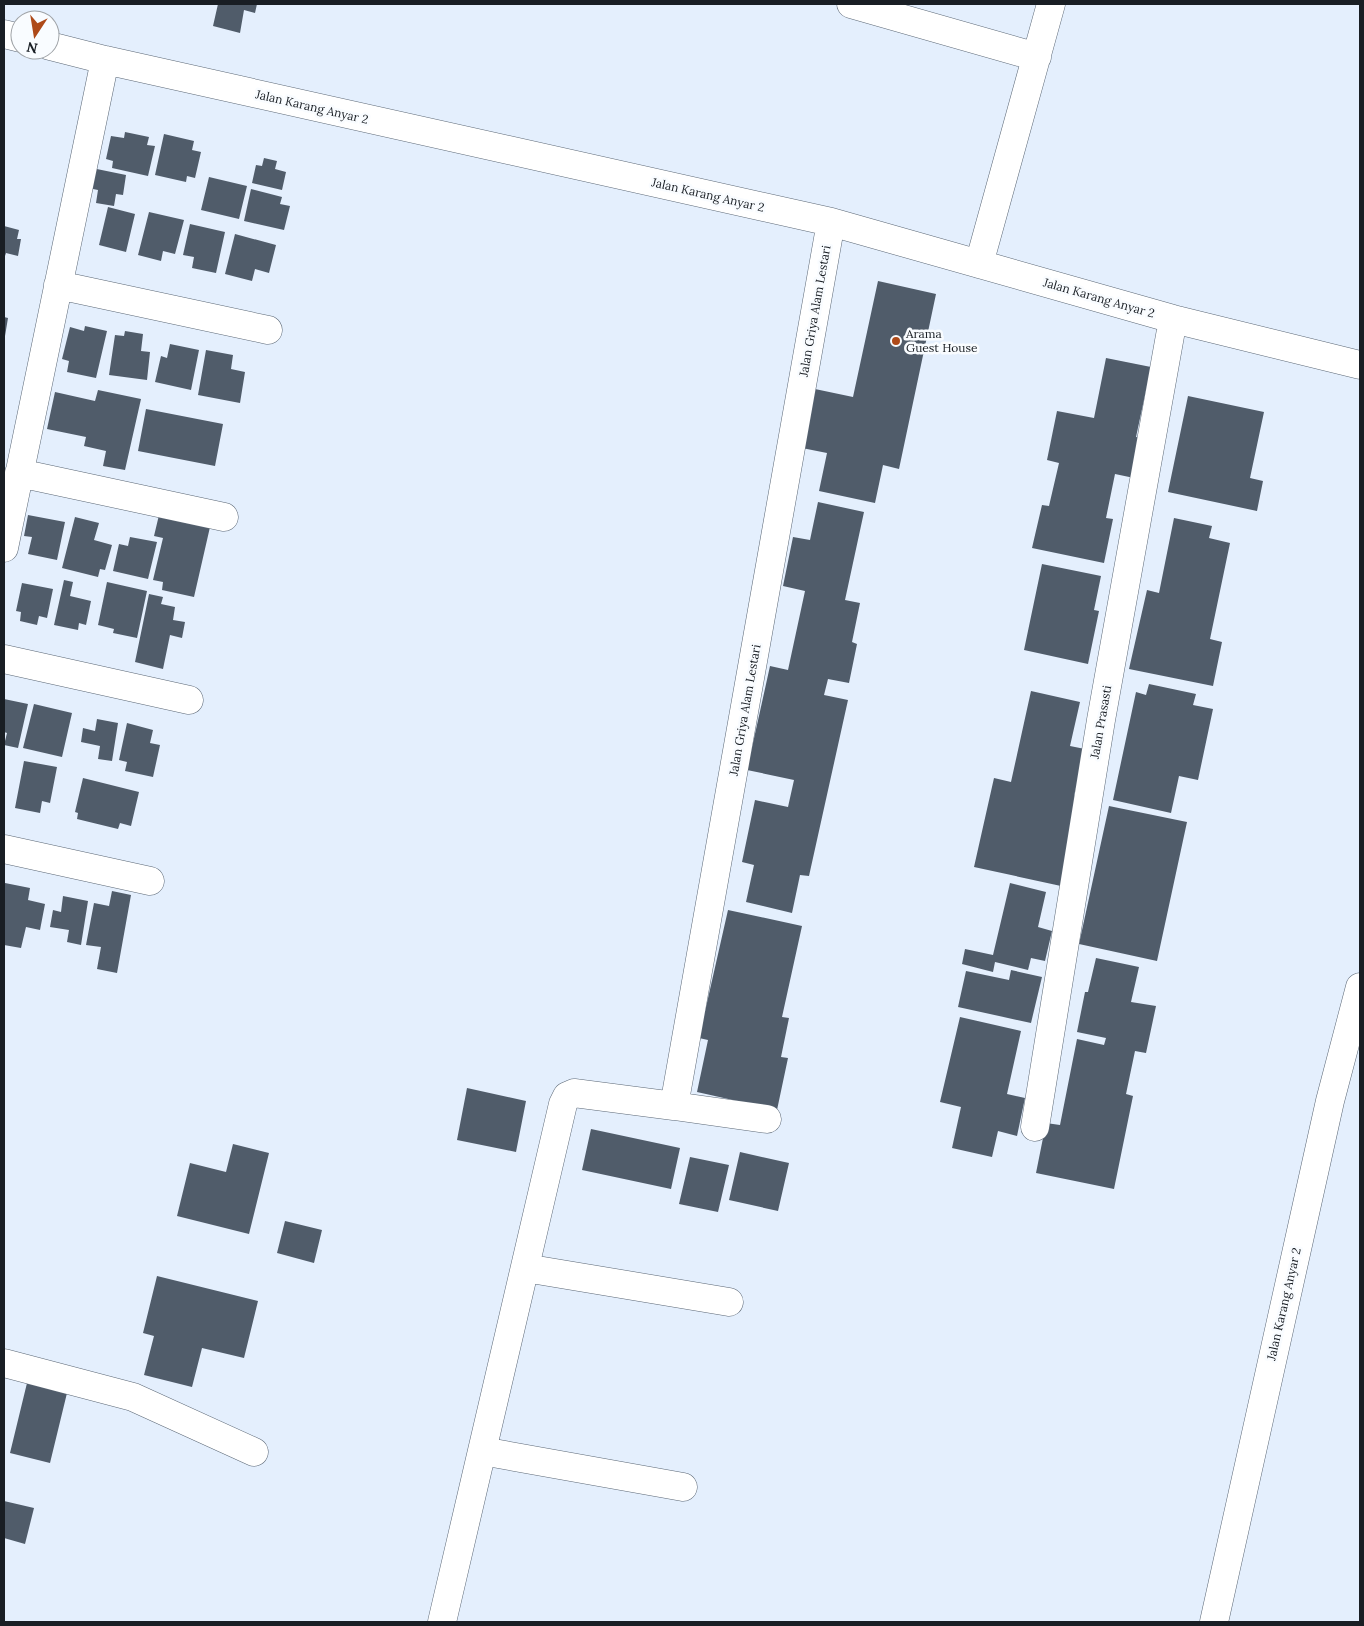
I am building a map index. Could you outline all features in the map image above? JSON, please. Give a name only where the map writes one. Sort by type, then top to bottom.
[{"type":"street","points":[[851,4],[1037,57]]},
{"type":"street","points":[[979,264],[1051,4]]},
{"type":"street","name":"Jalan Karang Anyar 2","points":[[60,49],[831,222],[1174,319],[1360,365]]},
{"type":"street","points":[[4,548],[105,60]]},
{"type":"street","name":"Jalan Griya Alam Lestari","points":[[674,1106],[831,222]]},
{"type":"street","points":[[58,285],[268,330]]},
{"type":"street","name":"Jalan Prasasti","points":[[1035,1127],[1101,720],[1174,319]]},
{"type":"street","points":[[19,473],[224,517]]},
{"type":"street","points":[[4,659],[189,700]]},
{"type":"street","points":[[4,849],[150,881]]},
{"type":"street","name":"Jalan Karang Anyar 2","points":[[1214,1622],[1327,1111],[1360,988]]},
{"type":"street","points":[[442,1622],[563,1104],[567,1096],[574,1092],[767,1119]]},
{"type":"street","points":[[525,1268],[729,1302]]},
{"type":"street","points":[[4,1363],[133,1397],[254,1452]]},
{"type":"street","points":[[482,1451],[683,1486]]},
{"type":"building","points":[[218,4],[257,4],[255,13],[244,10],[240,33],[213,26]]},
{"type":"building","points":[[125,132],[149,137],[147,145],[155,146],[148,176],[112,168],[113,161],[106,159],[111,136],[124,138]]},
{"type":"building","points":[[164,134],[194,141],[192,150],[201,152],[195,178],[187,176],[186,182],[155,175]]},
{"type":"building","points":[[264,158],[277,161],[275,169],[286,172],[282,190],[252,183],[256,165],[262,166]]},
{"type":"building","points":[[87,167],[126,175],[123,195],[116,194],[114,206],[96,203],[98,190],[83,187]]},
{"type":"building","points":[[209,177],[247,186],[239,219],[201,210]]},
{"type":"building","points":[[251,189],[282,197],[280,204],[290,206],[284,230],[244,221]]},
{"type":"building","points":[[108,207],[135,214],[126,252],[99,245]]},
{"type":"building","points":[[149,212],[184,220],[175,254],[163,251],[161,261],[138,255]]},
{"type":"building","points":[[190,224],[225,232],[216,273],[192,268],[194,257],[183,255]]},
{"type":"building","points":[[4,226],[19,230],[17,239],[21,239],[18,256],[6,253],[4,259]]},
{"type":"building","points":[[235,234],[276,245],[269,273],[255,269],[252,281],[225,274]]},
{"type":"building","name":"Arama Guest House","points":[[878,281],[936,294],[899,469],[883,465],[875,503],[819,491],[827,453],[802,448],[815,389],[853,397]]},
{"type":"building","points":[[4,317],[8,318],[5,336],[4,336]]},
{"type":"building","points":[[85,326],[107,331],[96,378],[67,372],[69,361],[62,359],[70,327],[84,331]]},
{"type":"building","points":[[125,331],[143,334],[141,351],[150,352],[147,380],[109,375],[115,335],[124,336]]},
{"type":"building","points":[[170,344],[199,350],[191,390],[155,382],[161,356],[167,358]]},
{"type":"building","points":[[206,350],[233,355],[231,369],[245,372],[240,403],[198,395]]},
{"type":"building","points":[[1106,358],[1151,367],[1136,437],[1142,438],[1134,478],[1115,474],[1106,518],[1113,519],[1104,563],[1032,548],[1042,505],[1049,506],[1059,463],[1047,460],[1057,411],[1094,418]]},
{"type":"building","points":[[98,390],[141,399],[125,470],[103,466],[106,451],[84,446],[86,437],[47,429],[55,392],[95,401]]},
{"type":"building","points":[[1188,396],[1264,412],[1250,478],[1263,481],[1257,511],[1168,492]]},
{"type":"building","points":[[146,409],[223,424],[215,466],[138,451]]},
{"type":"building","points":[[818,502],[864,512],[845,600],[860,603],[852,642],[857,644],[849,683],[828,679],[824,695],[848,700],[809,876],[800,875],[792,913],[746,902],[754,865],[742,862],[755,800],[788,807],[794,780],[747,770],[770,666],[788,670],[805,591],[783,586],[793,537],[810,540]]},
{"type":"building","points":[[28,515],[65,522],[57,560],[28,554],[32,537],[24,536]]},
{"type":"building","points":[[159,515],[210,527],[194,597],[162,590],[163,582],[153,580],[163,538],[154,536]]},
{"type":"building","points":[[75,517],[99,523],[94,540],[112,545],[105,570],[100,569],[98,577],[62,568]]},
{"type":"building","points":[[1174,518],[1212,526],[1209,538],[1230,543],[1210,639],[1222,642],[1213,686],[1129,669],[1147,590],[1159,593]]},
{"type":"building","points":[[130,537],[157,542],[148,579],[113,571],[119,544],[128,546]]},
{"type":"building","points":[[1042,564],[1101,576],[1094,610],[1099,611],[1088,664],[1024,650]]},
{"type":"building","points":[[64,580],[73,582],[70,596],[91,601],[86,625],[79,623],[78,630],[54,625]]},
{"type":"building","points":[[107,582],[147,591],[137,638],[113,633],[114,629],[98,625]]},
{"type":"building","points":[[22,583],[53,589],[47,618],[39,616],[37,625],[20,621],[21,612],[16,611]]},
{"type":"building","points":[[149,594],[163,597],[161,604],[175,607],[173,620],[185,622],[182,638],[170,635],[163,669],[135,662]]},
{"type":"building","points":[[1149,684],[1196,694],[1193,705],[1213,709],[1198,780],[1179,776],[1171,813],[1113,800],[1136,692],[1146,695]]},
{"type":"building","points":[[1031,691],[1080,702],[1070,746],[1085,749],[1074,796],[1080,797],[1061,886],[974,867],[994,778],[1011,782]]},
{"type":"building","points":[[4,699],[28,704],[18,748],[4,745],[7,733],[4,732]]},
{"type":"building","points":[[34,704],[72,713],[62,757],[23,748]]},
{"type":"building","points":[[97,719],[118,723],[112,761],[98,759],[100,746],[81,742],[83,728],[95,731]]},
{"type":"building","points":[[127,723],[153,730],[150,743],[160,745],[153,777],[125,771],[127,762],[119,760]]},
{"type":"building","points":[[24,761],[57,767],[50,803],[42,801],[40,813],[15,808]]},
{"type":"building","points":[[83,778],[139,792],[131,826],[120,823],[118,829],[77,819],[78,813],[75,812]]},
{"type":"building","points":[[1109,806],[1187,822],[1157,961],[1079,944]]},
{"type":"building","points":[[5,883],[30,888],[28,900],[45,904],[40,930],[26,927],[21,948],[4,945]]},
{"type":"building","points":[[1010,883],[1046,892],[1038,927],[1052,931],[1045,961],[1031,958],[1028,970],[995,962],[993,972],[962,964],[965,949],[993,955]]},
{"type":"building","points":[[112,891],[131,895],[117,973],[97,969],[101,947],[86,945],[94,903],[109,906]]},
{"type":"building","points":[[63,896],[88,901],[81,945],[67,942],[69,930],[50,927],[53,910],[61,912]]},
{"type":"building","points":[[728,910],[802,926],[782,1017],[789,1018],[781,1057],[788,1058],[777,1110],[697,1092],[708,1040],[699,1038]]},
{"type":"building","points":[[1096,958],[1139,967],[1131,1002],[1156,1006],[1146,1053],[1135,1051],[1126,1094],[1133,1096],[1114,1189],[1036,1173],[1046,1123],[1060,1125],[1077,1039],[1104,1045],[1106,1038],[1077,1032],[1085,992],[1088,992]]},
{"type":"building","points":[[1011,970],[1042,977],[1031,1023],[958,1007],[966,971],[1009,980]]},
{"type":"building","points":[[960,1017],[1021,1031],[1007,1094],[1025,1098],[1017,1136],[998,1131],[992,1157],[952,1148],[961,1107],[940,1102]]},
{"type":"building","points":[[467,1088],[526,1101],[516,1152],[457,1140]]},
{"type":"building","points":[[591,1129],[680,1148],[671,1189],[582,1170]]},
{"type":"building","points":[[233,1144],[269,1153],[249,1234],[177,1216],[190,1163],[226,1172]]},
{"type":"building","points":[[740,1152],[789,1163],[778,1211],[729,1200]]},
{"type":"building","points":[[690,1157],[729,1165],[718,1212],[679,1204]]},
{"type":"building","points":[[285,1221],[322,1230],[314,1263],[277,1253]]},
{"type":"building","points":[[157,1276],[258,1301],[244,1358],[202,1348],[192,1387],[144,1375],[154,1336],[143,1333]]},
{"type":"building","points":[[27,1383],[67,1393],[50,1463],[10,1453]]},
{"type":"building","points":[[4,1501],[34,1508],[25,1544],[4,1538]]},
{"type":"place","name":"Arama Guest House","points":[[896,341]]}]
